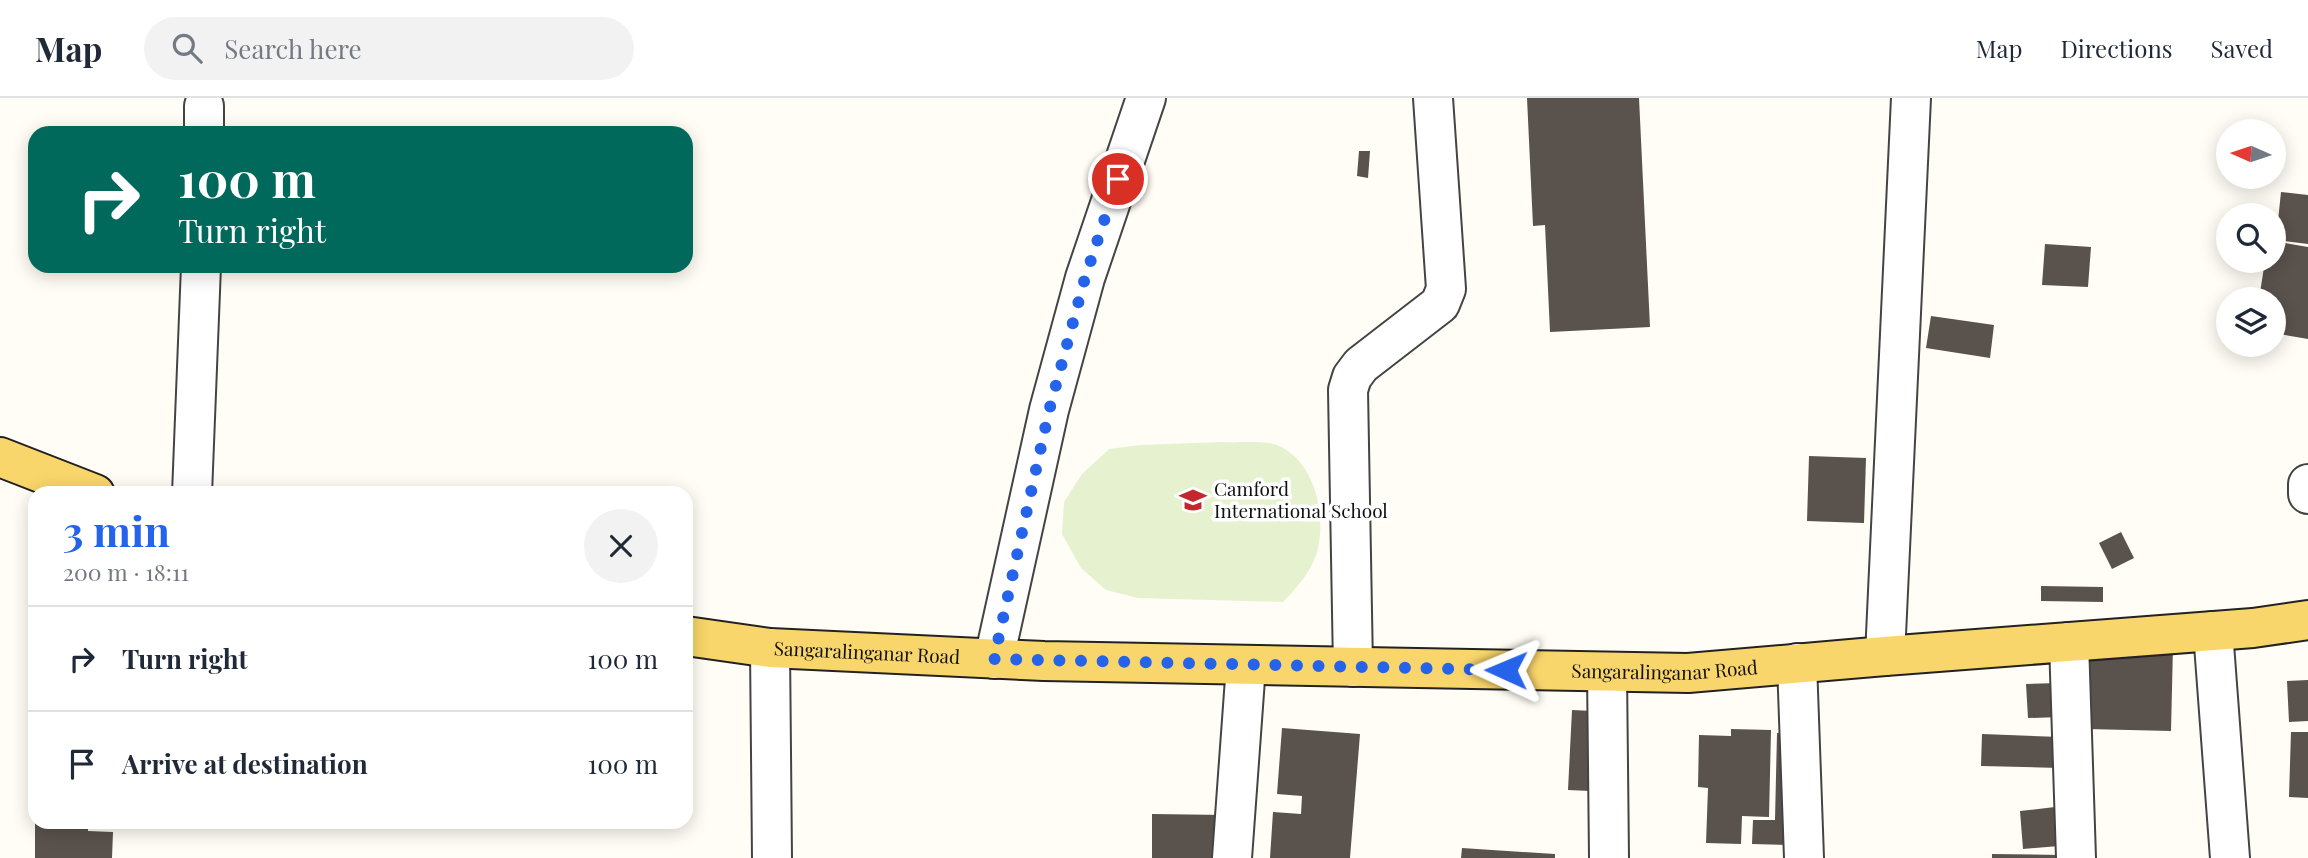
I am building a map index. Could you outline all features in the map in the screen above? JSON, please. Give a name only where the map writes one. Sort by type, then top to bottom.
[{"type":"main road","points":[[0,457],[74,486]]},
{"type":"main road","name":"Sangaralinganar Road","points":[[693,637],[770,648],[994,659],[1688,674],[2213,631],[2308,620]]},
{"type":"street","points":[[994,659],[1049,411],[1085,278],[1146,98]]},
{"type":"street","points":[[1353,667],[1348,390],[1352,377],[1361,365],[1440,304],[1446,289],[1433,98]]},
{"type":"street","points":[[1885,656],[1911,98]]},
{"type":"street","points":[[191,486],[201,273]]},
{"type":"street","points":[[2308,484],[2308,494]]},
{"type":"street","points":[[2213,631],[2230,858]]},
{"type":"street","points":[[2069,642],[2076,858]]},
{"type":"street","points":[[770,648],[772,858]]},
{"type":"street","points":[[1797,663],[1804,858]]},
{"type":"street","points":[[1232,858],[1247,665]]},
{"type":"street","points":[[1607,672],[1609,858]]},
{"type":"green space","points":[[1222,442],[1277,445],[1300,462],[1314,489],[1320,519],[1318,548],[1309,570],[1283,602],[1138,598],[1106,590],[1081,568],[1062,534],[1064,502],[1082,474],[1109,449]]},
{"type":"building","points":[[1527,98],[1639,98],[1650,327],[1550,332],[1545,225],[1533,226]]},
{"type":"building","points":[[1359,151],[1370,151],[1368,178],[1357,176]]},
{"type":"building","points":[[2281,192],[2308,195],[2308,244],[2286,241],[2286,203],[2280,203]]},
{"type":"building","points":[[2286,243],[2308,247],[2308,339],[2286,335],[2286,287],[2261,287],[2263,273],[2286,273]]},
{"type":"building","points":[[2045,244],[2091,247],[2088,287],[2042,285]]},
{"type":"building","points":[[1931,316],[1994,325],[1990,358],[1926,348]]},
{"type":"building","points":[[1809,456],[1866,458],[1864,523],[1807,521]]},
{"type":"building","points":[[2121,532],[2134,558],[2112,569],[2099,543]]},
{"type":"building","points":[[2041,586],[2103,587],[2103,602],[2041,601]]},
{"type":"building","points":[[2089,645],[2173,646],[2171,731],[2087,729]]},
{"type":"building","points":[[2308,680],[2308,721],[2289,722],[2287,681]]},
{"type":"building","points":[[2060,683],[2061,717],[2028,718],[2026,684]]},
{"type":"building","points":[[1572,710],[1593,711],[1590,791],[1568,790]]},
{"type":"building","points":[[1282,728],[1360,734],[1350,858],[1270,858],[1273,812],[1301,814],[1302,796],[1277,794]]},
{"type":"building","points":[[1731,729],[1771,730],[1769,817],[1742,816],[1741,844],[1706,843],[1708,788],[1698,787],[1699,735],[1731,736]]},
{"type":"building","points":[[2291,732],[2308,732],[2308,798],[2289,797]]},
{"type":"building","points":[[1777,733],[1795,734],[1793,845],[1752,844],[1753,820],[1775,820]]},
{"type":"building","points":[[1982,734],[2060,737],[2060,768],[1981,766]]},
{"type":"building","points":[[2055,807],[2059,846],[2023,849],[2020,811]]},
{"type":"building","points":[[1152,814],[1226,815],[1225,858],[1152,858]]},
{"type":"building","points":[[35,829],[113,832],[112,858],[35,858]]},
{"type":"building","points":[[1462,848],[1555,854],[1555,858],[1461,858]]},
{"type":"building","points":[[1992,854],[2061,855],[2061,858],[1992,858]]},
{"type":"place","name":"Camford International School","points":[[1193,500]]},
{"type":"route","points":[[1118,179],[1085,278],[1049,411],[994,659],[1506,670]]}]
